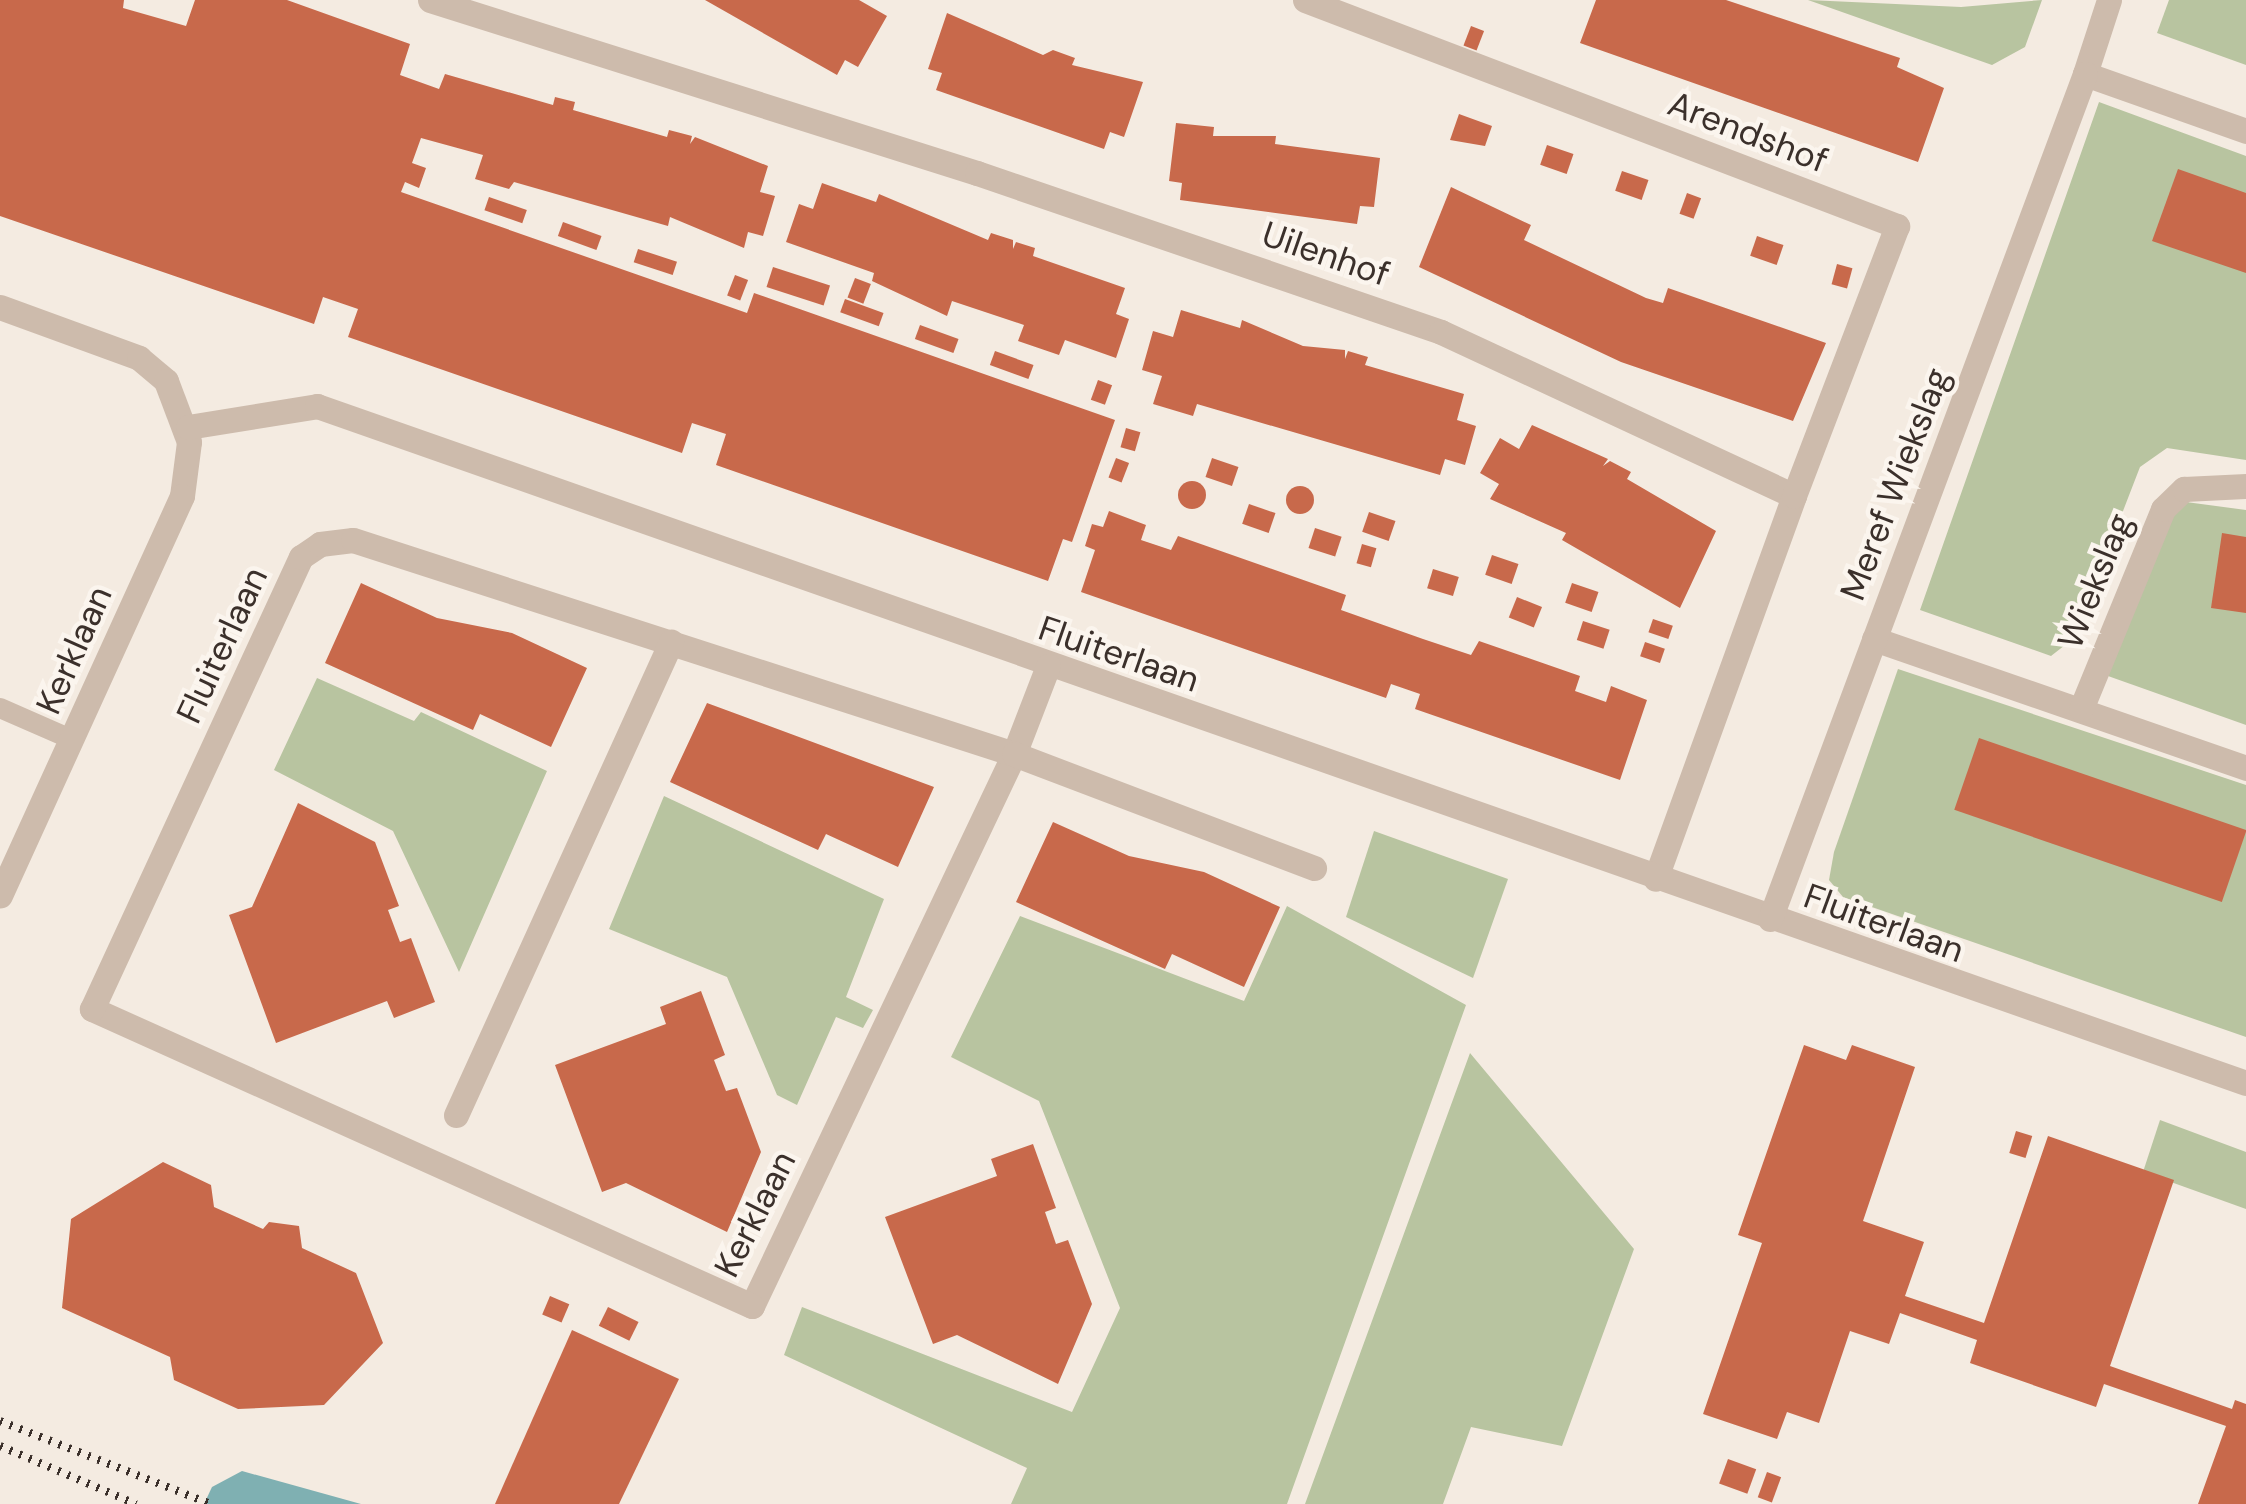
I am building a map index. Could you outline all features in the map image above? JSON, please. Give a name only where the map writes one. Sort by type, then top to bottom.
[{"type":"street","name":"Uilenhof","points":[[430,0],[977,173],[1441,332],[1794,496]]},
{"type":"street","name":"Arendshof","points":[[1305,0],[1896,226],[1794,496]]},
{"type":"street","points":[[2110,0],[2084,74],[2246,131]]},
{"type":"street","name":"Meref Wiekslag","points":[[1770,919],[2084,74]]},
{"type":"street","points":[[0,307],[139,358],[166,381],[188,427]]},
{"type":"street","name":"Fluiterlaan","points":[[188,427],[317,406],[2246,1084]]},
{"type":"street","name":"Kerklaan","points":[[0,896],[182,496],[188,427]]},
{"type":"street","name":"Wiekslag","points":[[2081,709],[2162,510],[2184,489],[2246,486]]},
{"type":"street","points":[[1656,879],[1794,496]]},
{"type":"street","name":"Fluiterlaan","points":[[92,1008],[301,557],[320,544],[353,540],[1014,754],[1314,868]]},
{"type":"street","points":[[1874,639],[2246,768]]},
{"type":"street","points":[[456,1115],[672,642]]},
{"type":"street","name":"Kerklaan","points":[[92,1008],[752,1306],[1014,754],[1048,666]]},
{"type":"lane","points":[[0,708],[71,739]]},
{"type":"green space","points":[[1808,0],[1961,7],[2042,0],[2025,47],[1992,65]]},
{"type":"green space","points":[[2169,0],[2246,0],[2246,65],[2157,33]]},
{"type":"green space","points":[[2099,102],[2246,156],[2246,460],[2167,448],[2140,467],[2074,638],[2051,656],[1920,610]]},
{"type":"green space","points":[[2171,500],[2246,510],[2246,725],[2108,676]]},
{"type":"green space","points":[[1898,669],[2246,785],[2246,1037],[1843,897],[1829,880],[1834,852]]},
{"type":"green space","points":[[317,678],[414,721],[421,712],[547,771],[459,972],[393,831],[274,770]]},
{"type":"green space","points":[[664,796],[884,899],[846,997],[873,1010],[863,1028],[836,1017],[797,1105],[777,1095],[727,977],[609,929]]},
{"type":"green space","points":[[1374,831],[1508,879],[1473,978],[1346,917]]},
{"type":"green space","points":[[1287,906],[1466,1005],[1287,1504],[1011,1504],[1027,1468],[784,1355],[802,1307],[1072,1412],[1120,1308],[1039,1101],[951,1057],[1020,916],[1244,1001]]},
{"type":"green space","points":[[1470,1053],[1634,1249],[1562,1446],[1471,1427],[1443,1504],[1305,1504]]},
{"type":"green space","points":[[2160,1120],[2246,1152],[2246,1209],[2143,1172]]},
{"type":"water","points":[[242,1471],[361,1504],[204,1504],[212,1487]]},
{"type":"building","points":[[0,0],[124,0],[123,8],[186,26],[195,0],[287,0],[410,44],[400,75],[439,89],[445,74],[553,105],[555,97],[575,102],[573,110],[667,137],[669,130],[692,136],[690,144],[695,137],[768,166],[760,192],[775,196],[763,236],[748,232],[744,248],[670,217],[668,226],[514,182],[509,189],[475,179],[483,155],[421,138],[412,163],[426,168],[419,188],[405,182],[401,192],[747,313],[754,293],[1115,420],[1072,542],[1063,539],[1048,581],[716,465],[726,434],[692,423],[682,453],[348,337],[358,309],[323,297],[314,324],[0,216]]},
{"type":"building","points":[[705,0],[859,0],[887,16],[858,67],[845,60],[837,75]]},
{"type":"building","points":[[1596,0],[1726,0],[1900,58],[1897,67],[1944,88],[1918,162],[1580,43]]},
{"type":"building","points":[[947,13],[1043,55],[1053,50],[1075,58],[1072,65],[1143,82],[1124,137],[1110,132],[1104,149],[936,90],[942,73],[928,69]]},
{"type":"building","points":[[1471,26],[1484,31],[1477,51],[1463,46]]},
{"type":"building","points":[[1459,114],[1492,126],[1485,146],[1450,140]]},
{"type":"building","points":[[1176,123],[1214,127],[1213,136],[1276,136],[1275,144],[1380,158],[1374,207],[1360,206],[1357,224],[1180,200],[1182,183],[1169,181]]},
{"type":"building","points":[[1547,145],[1573,154],[1567,174],[1540,165]]},
{"type":"building","points":[[2178,169],[2246,193],[2246,273],[2152,241]]},
{"type":"building","points":[[1622,171],[1648,180],[1642,200],[1615,191]]},
{"type":"building","points":[[822,183],[876,202],[879,194],[988,240],[991,233],[1013,240],[1013,249],[1016,242],[1035,248],[1033,256],[1125,288],[1116,314],[1129,319],[1116,358],[1065,340],[1059,355],[1018,341],[1024,325],[952,301],[947,316],[872,281],[874,273],[786,242],[799,204],[813,209]]},
{"type":"building","points":[[1451,187],[1531,225],[1524,240],[1646,298],[1663,303],[1668,288],[1826,343],[1793,421],[1621,362],[1419,267]]},
{"type":"building","points":[[1687,193],[1701,198],[1694,219],[1679,214]]},
{"type":"building","points":[[489,197],[527,210],[522,223],[484,210]]},
{"type":"building","points":[[563,222],[602,236],[596,250],[558,236]]},
{"type":"building","points":[[1757,236],[1783,245],[1777,265],[1750,256]]},
{"type":"building","points":[[638,249],[677,262],[673,275],[634,262]]},
{"type":"building","points":[[1837,264],[1852,268],[1847,288],[1832,284]]},
{"type":"building","points":[[773,267],[830,286],[824,306],[767,287]]},
{"type":"building","points":[[735,275],[748,280],[740,301],[727,296]]},
{"type":"building","points":[[855,278],[871,284],[863,304],[847,298]]},
{"type":"building","points":[[845,299],[884,313],[879,326],[840,312]]},
{"type":"building","points":[[1181,310],[1240,328],[1242,320],[1303,346],[1345,350],[1345,359],[1348,351],[1368,357],[1365,365],[1464,394],[1457,420],[1476,426],[1465,465],[1445,459],[1440,475],[1197,404],[1193,416],[1153,404],[1162,376],[1142,370],[1153,331],[1173,337]]},
{"type":"building","points":[[920,325],[959,339],[953,353],[915,339]]},
{"type":"building","points":[[995,351],[1034,365],[1028,379],[990,365]]},
{"type":"building","points":[[1098,380],[1112,385],[1105,405],[1091,400]]},
{"type":"building","points":[[1532,425],[1608,459],[1603,466],[1610,461],[1631,472],[1627,479],[1716,531],[1680,608],[1562,540],[1566,533],[1490,499],[1499,484],[1480,473],[1500,438],[1519,449]]},
{"type":"building","points":[[1126,428],[1140,432],[1135,451],[1120,447]]},
{"type":"building","points":[[1116,458],[1129,463],[1122,483],[1108,478]]},
{"type":"building","points":[[1212,458],[1238,467],[1232,486],[1205,477]]},
{"type":"building","points":[[1192,481],[1202,485],[1206,495],[1202,505],[1192,509],[1182,505],[1178,495],[1182,485]]},
{"type":"building","points":[[1300,486],[1310,490],[1314,500],[1310,510],[1300,514],[1290,510],[1286,500],[1290,490]]},
{"type":"building","points":[[1249,504],[1275,513],[1269,533],[1242,524]]},
{"type":"building","points":[[1109,511],[1146,525],[1141,540],[1171,550],[1178,536],[1346,595],[1341,610],[1423,639],[1471,655],[1479,641],[1580,676],[1575,691],[1606,702],[1611,686],[1647,700],[1620,780],[1415,709],[1420,694],[1391,684],[1386,698],[1081,592],[1095,550],[1085,546],[1092,524],[1103,527]]},
{"type":"building","points":[[1369,512],[1395,521],[1389,541],[1362,532]]},
{"type":"building","points":[[1315,528],[1342,537],[1335,557],[1309,548]]},
{"type":"building","points":[[2222,533],[2246,537],[2246,613],[2211,608]]},
{"type":"building","points":[[1362,544],[1376,548],[1371,567],[1356,563]]},
{"type":"building","points":[[1492,555],[1518,564],[1512,584],[1485,575]]},
{"type":"building","points":[[1433,569],[1459,577],[1453,596],[1427,588]]},
{"type":"building","points":[[361,583],[437,618],[512,633],[587,668],[551,747],[480,714],[473,730],[325,663]]},
{"type":"building","points":[[1572,583],[1598,592],[1592,612],[1565,603]]},
{"type":"building","points":[[1517,597],[1542,607],[1534,628],[1509,617]]},
{"type":"building","points":[[1653,619],[1673,626],[1668,639],[1648,632]]},
{"type":"building","points":[[1583,621],[1610,630],[1603,649],[1577,640]]},
{"type":"building","points":[[1645,642],[1665,649],[1660,663],[1640,656]]},
{"type":"building","points":[[707,703],[934,787],[898,867],[826,834],[818,850],[670,782]]},
{"type":"building","points":[[1979,738],[2246,830],[2222,902],[1954,810]]},
{"type":"building","points":[[298,803],[375,842],[399,906],[388,910],[400,942],[411,938],[435,1002],[394,1018],[387,1001],[276,1043],[229,915],[252,907]]},
{"type":"building","points":[[1053,822],[1129,856],[1204,872],[1280,907],[1244,987],[1172,954],[1165,969],[1016,902]]},
{"type":"building","points":[[701,991],[725,1055],[714,1060],[726,1091],[737,1088],[761,1152],[727,1232],[626,1183],[602,1192],[555,1065],[666,1024],[660,1007]]},
{"type":"building","points":[[1804,1045],[1846,1060],[1852,1045],[1915,1067],[1863,1221],[1924,1242],[1905,1296],[1984,1323],[2048,1136],[2174,1180],[2110,1366],[2232,1409],[2235,1400],[2246,1404],[2246,1504],[2198,1504],[2226,1426],[2104,1384],[2096,1407],[1970,1363],[1977,1340],[1900,1313],[1889,1344],[1850,1331],[1819,1423],[1787,1412],[1777,1439],[1703,1414],[1762,1243],[1738,1235]]},
{"type":"building","points":[[2016,1131],[2032,1136],[2026,1158],[2009,1153]]},
{"type":"building","points":[[1033,1144],[1056,1208],[1045,1212],[1056,1244],[1068,1240],[1092,1304],[1058,1384],[957,1335],[933,1344],[885,1217],[997,1176],[991,1159]]},
{"type":"building","points":[[163,1162],[211,1185],[214,1207],[263,1229],[269,1222],[299,1226],[302,1248],[356,1273],[383,1343],[324,1405],[238,1409],[174,1380],[170,1357],[62,1308],[71,1219]]},
{"type":"building","points":[[550,1296],[569,1304],[562,1323],[542,1314]]},
{"type":"building","points":[[608,1307],[639,1322],[629,1341],[599,1326]]},
{"type":"building","points":[[572,1330],[679,1379],[619,1504],[495,1504]]},
{"type":"building","points":[[1728,1459],[1756,1469],[1747,1494],[1719,1483]]},
{"type":"building","points":[[1767,1472],[1781,1477],[1772,1503],[1758,1497]]},
{"type":"railway","points":[[0,1421],[211,1504]]},
{"type":"railway","points":[[0,1446],[136,1504]]}]
